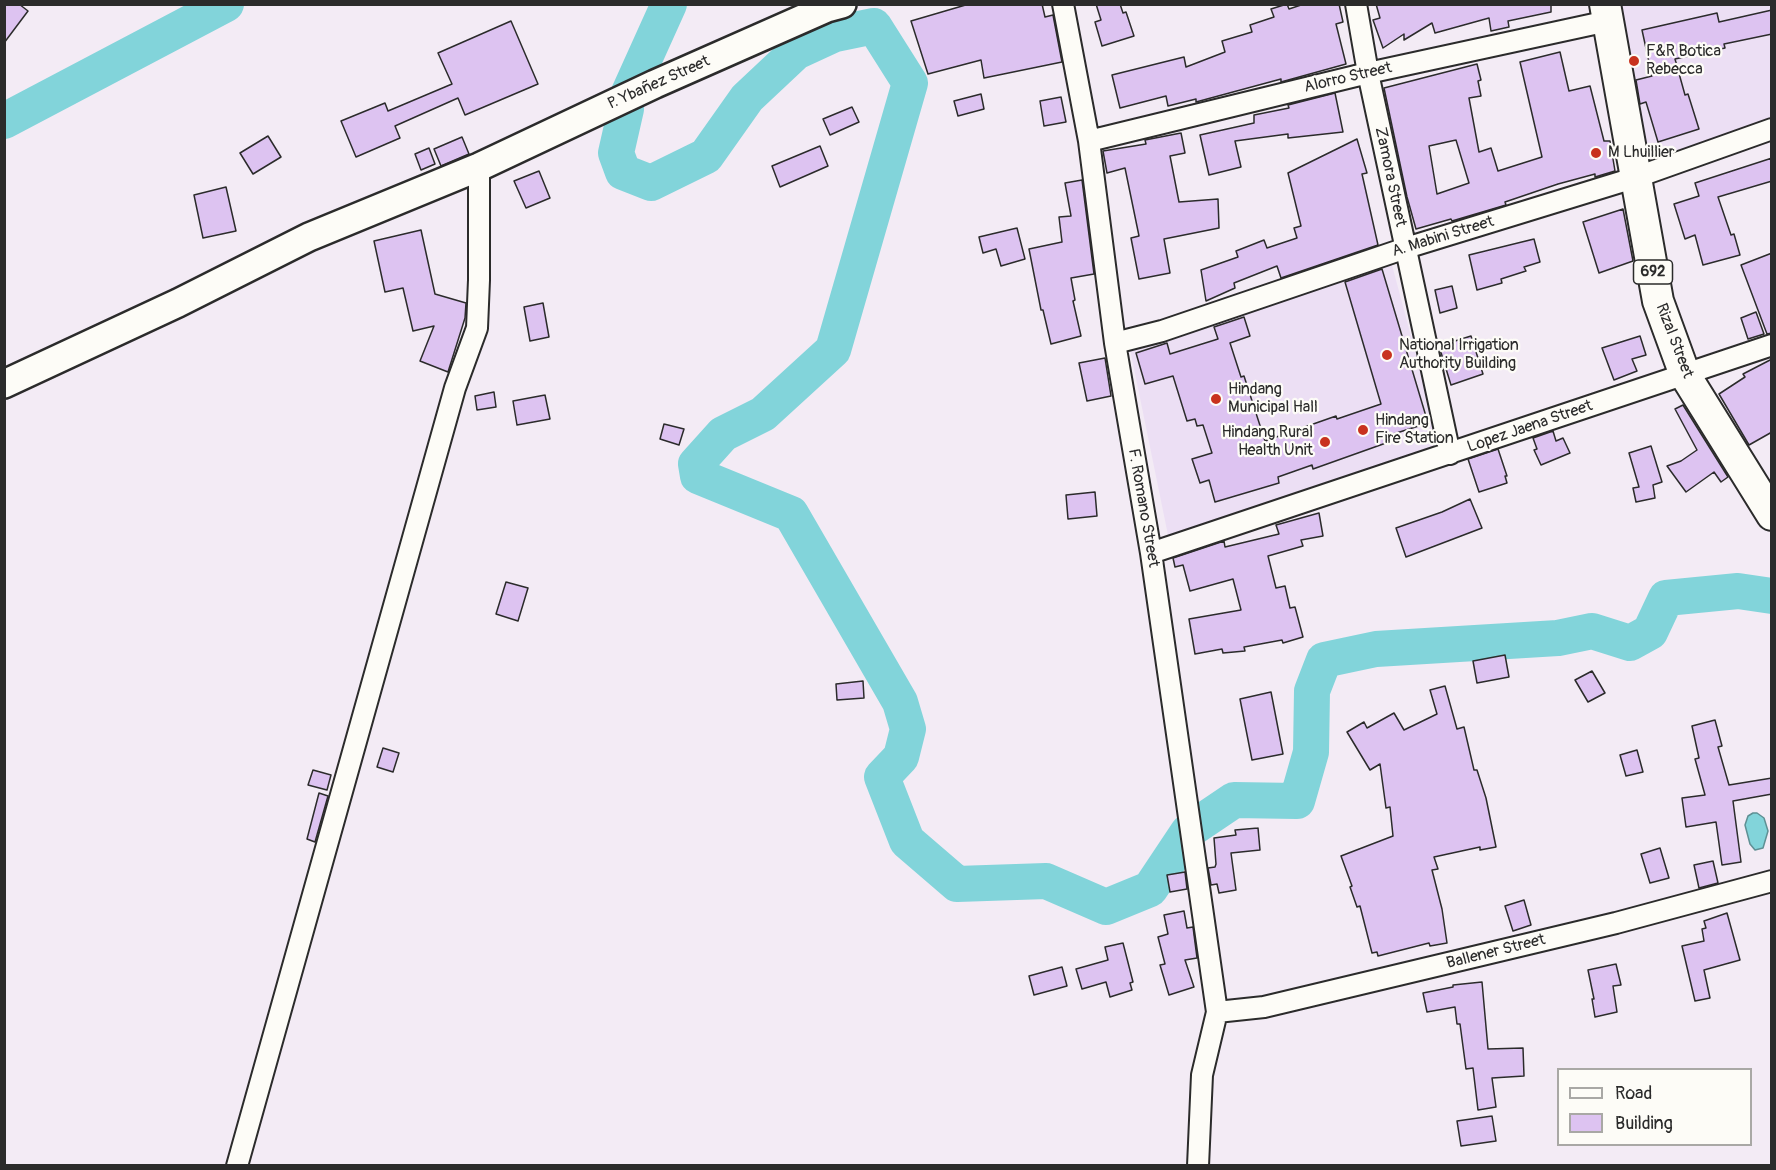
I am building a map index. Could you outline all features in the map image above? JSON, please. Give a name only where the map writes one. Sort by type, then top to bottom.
[{"type":"main road","name":"Rizal Street","points":[[1607,13],[1658,301],[1685,375],[1772,515]]},
{"type":"street","name":"P. Ybañez Street","points":[[4,384],[178,303],[309,237],[479,167],[666,80],[827,8],[842,4]]},
{"type":"street","name":"F. Romano Street","points":[[1063,4],[1089,141],[1115,343],[1151,553],[1217,1012]]},
{"type":"street","name":"Zamora Street","points":[[1356,4],[1368,73],[1450,454]]},
{"type":"street","name":"Alorro Street","points":[[1089,141],[1607,13]]},
{"type":"street","name":"A. Mabini Street","points":[[1115,343],[1162,331],[1406,248],[1637,177],[1772,129]]},
{"type":"street","points":[[237,1166],[455,388],[477,328],[479,167]]},
{"type":"street","name":"Lopez Jaena Street","points":[[1151,553],[1772,345]]},
{"type":"street","name":"Ballener Street","points":[[1217,1012],[1264,1007],[1616,923],[1772,881]]},
{"type":"street","points":[[1198,1166],[1202,1075],[1217,1012]]},
{"type":"shaded area","points":[[1615,5],[1771,5],[1771,129],[1647,171]]},
{"type":"shaded area","points":[[1392,265],[1441,449],[1169,540],[1130,349]]},
{"type":"water","points":[[1753,813],[1764,818],[1768,831],[1763,848],[1755,850],[1750,844],[1745,825],[1748,816]]},
{"type":"building","points":[[4,4],[19,4],[28,11],[4,43]]},
{"type":"building","points":[[969,4],[1042,4],[1045,17],[1053,15],[1062,62],[984,78],[981,60],[928,74],[911,21]]},
{"type":"building","points":[[1096,4],[1120,4],[1123,13],[1126,12],[1134,36],[1102,46],[1095,22],[1101,20]]},
{"type":"building","points":[[1287,4],[1289,9],[1304,4],[1339,4],[1343,22],[1336,24],[1346,64],[1196,102],[1196,99],[1168,106],[1166,96],[1120,108],[1112,75],[1184,57],[1186,67],[1225,52],[1222,41],[1252,32],[1250,25],[1274,17],[1271,9]]},
{"type":"building","points":[[1376,4],[1551,4],[1551,12],[1508,21],[1509,27],[1491,31],[1489,18],[1435,33],[1432,23],[1404,40],[1404,34],[1383,48],[1373,20],[1380,18]]},
{"type":"building","points":[[1772,10],[1772,34],[1724,44],[1725,48],[1675,59],[1685,95],[1688,94],[1699,129],[1658,142],[1646,102],[1640,104],[1636,80],[1652,76],[1642,30],[1717,13],[1719,22]]},
{"type":"building","points":[[511,21],[538,84],[465,115],[458,98],[395,126],[400,138],[356,157],[341,121],[385,103],[388,111],[452,84],[438,53]]},
{"type":"building","points":[[1560,52],[1569,91],[1590,86],[1604,141],[1610,141],[1615,171],[1558,184],[1505,202],[1506,205],[1416,229],[1384,88],[1477,64],[1481,80],[1478,81],[1481,96],[1469,98],[1479,152],[1491,148],[1498,171],[1542,157],[1520,62]],"holes":[[[1456,140],[1469,183],[1437,194],[1429,146]]]},
{"type":"building","points":[[1335,93],[1343,132],[1288,138],[1288,134],[1235,141],[1241,167],[1209,175],[1200,135],[1254,123],[1254,115],[1289,108],[1288,105]]},
{"type":"building","points":[[981,94],[984,109],[958,116],[954,101]]},
{"type":"building","points":[[1061,97],[1066,122],[1044,126],[1040,101]]},
{"type":"building","points":[[852,107],[859,122],[830,135],[823,119]]},
{"type":"building","points":[[1181,133],[1185,153],[1170,156],[1179,202],[1218,199],[1219,228],[1164,239],[1170,273],[1139,279],[1131,238],[1139,236],[1125,168],[1107,173],[1103,151],[1146,144],[1145,140]]},
{"type":"building","points":[[268,136],[281,157],[253,174],[240,153]]},
{"type":"building","points":[[462,137],[469,154],[441,166],[434,149]]},
{"type":"building","points":[[1357,139],[1367,173],[1362,174],[1378,245],[1281,278],[1277,266],[1234,283],[1235,288],[1206,301],[1201,270],[1238,257],[1236,251],[1264,240],[1267,248],[1297,238],[1294,228],[1301,226],[1288,173]]},
{"type":"building","points":[[820,146],[828,166],[780,187],[772,166]]},
{"type":"building","points":[[429,148],[435,164],[421,170],[415,154]]},
{"type":"building","points":[[1772,158],[1772,181],[1718,197],[1731,235],[1734,234],[1740,255],[1703,265],[1695,235],[1685,239],[1674,204],[1699,196],[1695,183]]},
{"type":"building","points":[[539,171],[550,198],[526,208],[514,181]]},
{"type":"building","points":[[1082,180],[1094,274],[1071,278],[1075,300],[1073,301],[1081,336],[1051,344],[1043,310],[1041,310],[1029,249],[1062,242],[1059,217],[1071,216],[1065,183]]},
{"type":"building","points":[[226,187],[236,231],[203,238],[194,195]]},
{"type":"building","points":[[1623,209],[1633,261],[1599,273],[1583,222]]},
{"type":"building","points":[[1017,228],[1025,259],[1001,266],[996,249],[983,253],[979,237]]},
{"type":"building","points":[[421,230],[435,294],[466,303],[465,318],[448,372],[420,361],[434,326],[413,331],[403,288],[385,292],[374,241]]},
{"type":"building","points":[[1534,239],[1540,262],[1524,267],[1526,271],[1501,279],[1502,283],[1477,290],[1469,255]]},
{"type":"building","points":[[1772,253],[1772,333],[1767,334],[1741,265]]},
{"type":"building","points":[[1382,269],[1428,423],[1384,437],[1386,443],[1313,469],[1312,465],[1278,477],[1279,483],[1215,502],[1209,480],[1200,483],[1192,459],[1212,453],[1203,425],[1197,426],[1195,419],[1187,421],[1173,376],[1145,384],[1136,353],[1167,343],[1170,354],[1218,339],[1214,327],[1244,317],[1250,336],[1230,343],[1241,377],[1244,376],[1265,441],[1336,416],[1337,419],[1381,404],[1345,282]]},
{"type":"building","points":[[1452,286],[1457,308],[1440,313],[1435,290]]},
{"type":"building","points":[[543,303],[549,337],[530,341],[524,307]]},
{"type":"building","points":[[1756,312],[1764,334],[1748,339],[1741,318]]},
{"type":"building","points":[[1471,336],[1483,374],[1451,385],[1439,346]]},
{"type":"building","points":[[1640,336],[1646,355],[1632,359],[1637,371],[1614,380],[1602,348]]},
{"type":"building","points":[[1105,358],[1111,396],[1087,401],[1079,363]]},
{"type":"building","points":[[1772,359],[1772,432],[1749,445],[1719,394],[1745,377],[1743,374]]},
{"type":"building","points":[[494,392],[496,407],[477,410],[475,396]]},
{"type":"building","points":[[545,395],[550,419],[517,425],[513,401]]},
{"type":"building","points":[[1683,405],[1728,477],[1721,482],[1714,472],[1686,492],[1667,466],[1681,461],[1697,450],[1675,409]]},
{"type":"building","points":[[664,424],[684,429],[679,445],[660,439]]},
{"type":"building","points":[[1553,431],[1556,441],[1563,438],[1570,453],[1541,465],[1534,450],[1537,449],[1533,438]]},
{"type":"building","points":[[1651,446],[1662,482],[1653,485],[1655,498],[1636,502],[1633,488],[1639,487],[1629,453]]},
{"type":"building","points":[[1498,449],[1507,483],[1479,492],[1468,459]]},
{"type":"building","points":[[1095,492],[1097,516],[1068,519],[1066,495]]},
{"type":"building","points":[[1470,499],[1482,528],[1406,557],[1396,528],[1442,512]]},
{"type":"building","points":[[1319,513],[1323,536],[1301,540],[1303,546],[1268,556],[1276,588],[1285,586],[1290,608],[1295,607],[1303,637],[1283,643],[1282,640],[1244,647],[1245,651],[1223,653],[1222,649],[1195,654],[1189,619],[1241,610],[1233,579],[1190,591],[1183,565],[1175,567],[1173,558],[1224,541],[1225,547],[1279,534],[1276,525]]},
{"type":"building","points":[[506,582],[528,588],[518,621],[496,614]]},
{"type":"building","points":[[1505,655],[1509,677],[1477,683],[1473,661]]},
{"type":"building","points":[[1592,671],[1605,693],[1588,702],[1575,680]]},
{"type":"building","points":[[863,681],[864,698],[837,700],[836,684]]},
{"type":"building","points":[[1445,686],[1457,729],[1464,727],[1474,770],[1477,770],[1486,798],[1496,847],[1480,850],[1480,847],[1434,857],[1438,869],[1432,870],[1442,909],[1447,943],[1430,946],[1429,943],[1378,956],[1377,952],[1372,953],[1360,906],[1357,907],[1341,856],[1393,836],[1390,807],[1386,808],[1380,764],[1370,770],[1347,732],[1364,722],[1367,728],[1394,713],[1404,730],[1437,714],[1430,690]]},
{"type":"building","points":[[1271,692],[1283,754],[1252,760],[1240,699]]},
{"type":"building","points":[[1715,720],[1722,746],[1718,747],[1729,785],[1772,778],[1772,794],[1733,801],[1741,862],[1722,865],[1716,822],[1686,827],[1682,798],[1705,795],[1695,759],[1699,758],[1692,726]]},
{"type":"building","points":[[383,748],[399,753],[393,772],[377,767]]},
{"type":"building","points":[[1637,750],[1643,772],[1626,776],[1620,755]]},
{"type":"building","points":[[313,770],[331,775],[327,790],[308,785]]},
{"type":"building","points":[[319,793],[328,796],[315,842],[307,839]]},
{"type":"building","points":[[1258,828],[1260,850],[1231,853],[1236,890],[1219,893],[1217,884],[1211,885],[1208,868],[1215,867],[1216,864],[1214,838],[1236,835],[1235,830]]},
{"type":"building","points":[[1660,848],[1669,878],[1650,883],[1641,854]]},
{"type":"building","points":[[1713,861],[1718,883],[1699,888],[1694,865]]},
{"type":"building","points":[[1185,872],[1187,889],[1170,892],[1167,875]]},
{"type":"building","points":[[1524,900],[1531,925],[1513,931],[1505,906]]},
{"type":"building","points":[[1184,911],[1187,928],[1193,927],[1197,958],[1185,960],[1194,987],[1169,995],[1160,965],[1165,964],[1158,937],[1168,934],[1164,915]]},
{"type":"building","points":[[1727,913],[1740,960],[1704,970],[1710,998],[1695,1001],[1682,946],[1704,941],[1702,929],[1706,928],[1704,921]]},
{"type":"building","points":[[1123,943],[1133,982],[1130,983],[1132,990],[1110,997],[1106,982],[1082,989],[1076,969],[1108,960],[1105,947]]},
{"type":"building","points":[[1616,964],[1621,985],[1613,986],[1617,1012],[1595,1017],[1588,970]]},
{"type":"building","points":[[1062,967],[1067,986],[1034,995],[1029,976]]},
{"type":"building","points":[[1482,982],[1488,1049],[1523,1048],[1524,1076],[1492,1078],[1496,1107],[1478,1110],[1473,1068],[1466,1069],[1460,1024],[1457,1024],[1455,1007],[1427,1012],[1423,993],[1453,987],[1453,985]]},
{"type":"building","points":[[1492,1116],[1496,1141],[1461,1146],[1457,1121]]},
{"type":"waterway","points":[[4,121],[226,4]]},
{"type":"waterway","points":[[628,95],[669,4]]},
{"type":"waterway","points":[[626,109],[616,153],[623,172],[651,183],[706,156],[747,98],[796,52],[835,34],[874,26],[910,83],[833,350],[763,414],[723,434],[696,464],[698,476],[791,514],[900,702],[908,729],[901,757],[882,777],[907,841],[957,884],[1046,881],[1106,907],[1150,889],[1188,832]]},
{"type":"waterway","points":[[1194,827],[1234,800],[1297,801],[1311,752],[1312,691],[1324,660],[1376,649],[1558,638],[1592,631],[1630,643],[1650,632],[1666,598],[1738,591],[1772,596]]},
{"type":"place","name":"F&R Botica Rebecca","points":[[1634,61]]},
{"type":"place","name":"M Lhuillier","points":[[1596,153]]},
{"type":"place","name":"National Irrigation Authority Building","points":[[1387,355]]},
{"type":"place","name":"Hindang Municipal Hall","points":[[1216,399]]},
{"type":"place","name":"Hindang Fire Station","points":[[1363,430]]},
{"type":"place","name":"Hindang Rural Health Unit","points":[[1325,442]]}]
